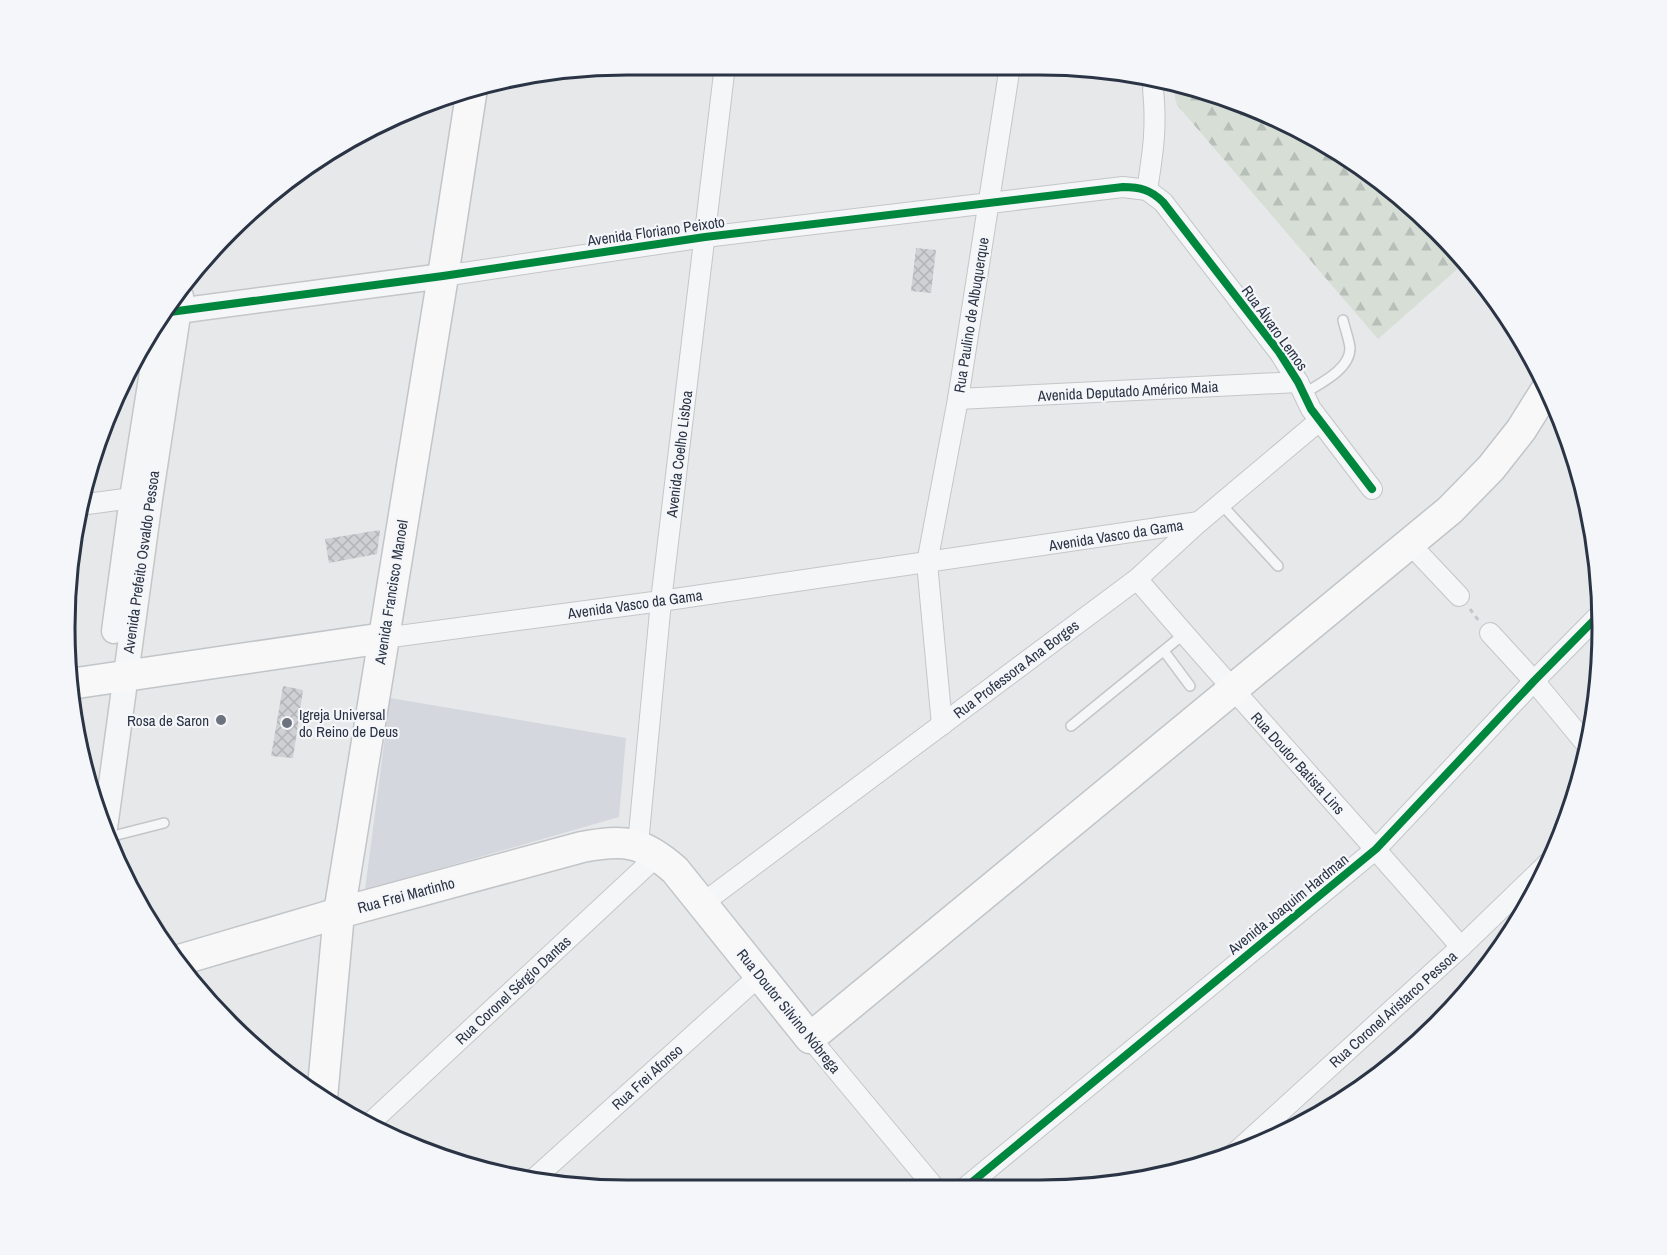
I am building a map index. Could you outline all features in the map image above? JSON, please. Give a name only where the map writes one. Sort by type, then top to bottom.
[{"type":"main road","name":"Avenida Francisco Manoel","points":[[323,1088],[339,913],[470,98]]},
{"type":"main road","points":[[810,1038],[1450,510],[1491,468],[1521,430],[1542,397]]},
{"type":"main road","name":"Avenida Vasco da Gama","points":[[78,683],[384,638]]},
{"type":"main road","name":"Rua Frei Martinho","points":[[185,958],[339,913],[582,847],[608,842],[648,850]]},
{"type":"main road","name":"Rua Doutor Silvino Nóbrega","points":[[648,850],[675,870],[810,1038]]},
{"type":"street","name":"Avenida Coelho Lisboa","points":[[648,850],[661,601],[724,75]]},
{"type":"street","name":"Rua Paulino de Albuquerque","points":[[942,724],[927,563],[958,399],[1009,75]]},
{"type":"street","points":[[1147,190],[1156,132],[1153,89]]},
{"type":"street","name":"Avenida Floriano Peixoto","points":[[179,306],[443,276],[705,237],[989,202],[1123,187],[1147,190]]},
{"type":"street","name":"Rua Álvaro Lemos","points":[[1147,190],[1163,202],[1280,352],[1319,421],[1372,489]]},
{"type":"street","name":"Avenida Prefeito Osvaldo Pessoa","points":[[141,499],[176,309]]},
{"type":"street","name":"Avenida Prefeito Osvaldo Pessoa","points":[[97,779],[116,678],[141,499],[158,337]]},
{"type":"street","name":"Avenida Deputado Américo Maia","points":[[958,399],[1301,388]]},
{"type":"street","name":"Rua Professora Ana Borges","points":[[703,903],[1137,579],[1199,522],[1319,421]]},
{"type":"street","points":[[90,504],[141,499]]},
{"type":"street","name":"Avenida Vasco da Gama","points":[[384,638],[661,601],[1199,522]]},
{"type":"street","points":[[1410,544],[1459,596]]},
{"type":"street","name":"Rua Doutor Batista Lins","points":[[1137,579],[1232,690],[1461,947]]},
{"type":"street","name":"Avenida Joaquim Hardman","points":[[974,1180],[1376,849],[1592,621]]},
{"type":"street","points":[[1490,633],[1581,737]]},
{"type":"street","name":"Avenida Prefeito Osvaldo Pessoa","points":[[106,811],[116,678]]},
{"type":"street","name":"Rua Coronel Sérgio Dantas","points":[[375,1119],[648,850]]},
{"type":"street","name":"Rua Coronel Aristarco Pessoa","points":[[1250,1138],[1461,947],[1531,879]]},
{"type":"street","name":"Rua Frei Afonso","points":[[541,1173],[759,976]]},
{"type":"street","name":"Rua Doutor Silvino Nóbrega","points":[[810,1038],[928,1180]]},
{"type":"lane","points":[[1301,388],[1327,379],[1346,363],[1350,349],[1343,320]]},
{"type":"lane","points":[[1221,504],[1278,566]]},
{"type":"lane","points":[[1071,726],[1184,634]]},
{"type":"lane","points":[[1164,651],[1190,686]]},
{"type":"lane","points":[[116,835],[164,823]]},
{"type":"path","points":[[1459,596],[1490,633]]},
{"type":"shaded area","points":[[390,698],[626,738],[619,817],[365,890]]},
{"type":"green space","points":[[1174,92],[1217,104],[1251,117],[1316,149],[1376,189],[1404,212],[1459,268],[1378,339],[1177,105]]},
{"type":"building","points":[[916,248],[936,250],[931,293],[911,291]]},
{"type":"building","points":[[380,530],[377,554],[329,563],[325,539]]},
{"type":"building","name":"Igreja Universal do Reino de Deus","points":[[283,686],[303,690],[293,758],[271,756]]},
{"type":"cycle path","points":[[175,311],[443,276],[705,237],[1123,187],[1135,188],[1150,192],[1163,202],[1279,352],[1298,382],[1311,409],[1372,489]]},
{"type":"cycle path","points":[[974,1180],[1376,849],[1592,622]]},
{"type":"place","name":"Rosa de Saron","points":[[221,720]]},
{"type":"place","name":"Igreja Universal do Reino de Deus","points":[[287,723]]}]
